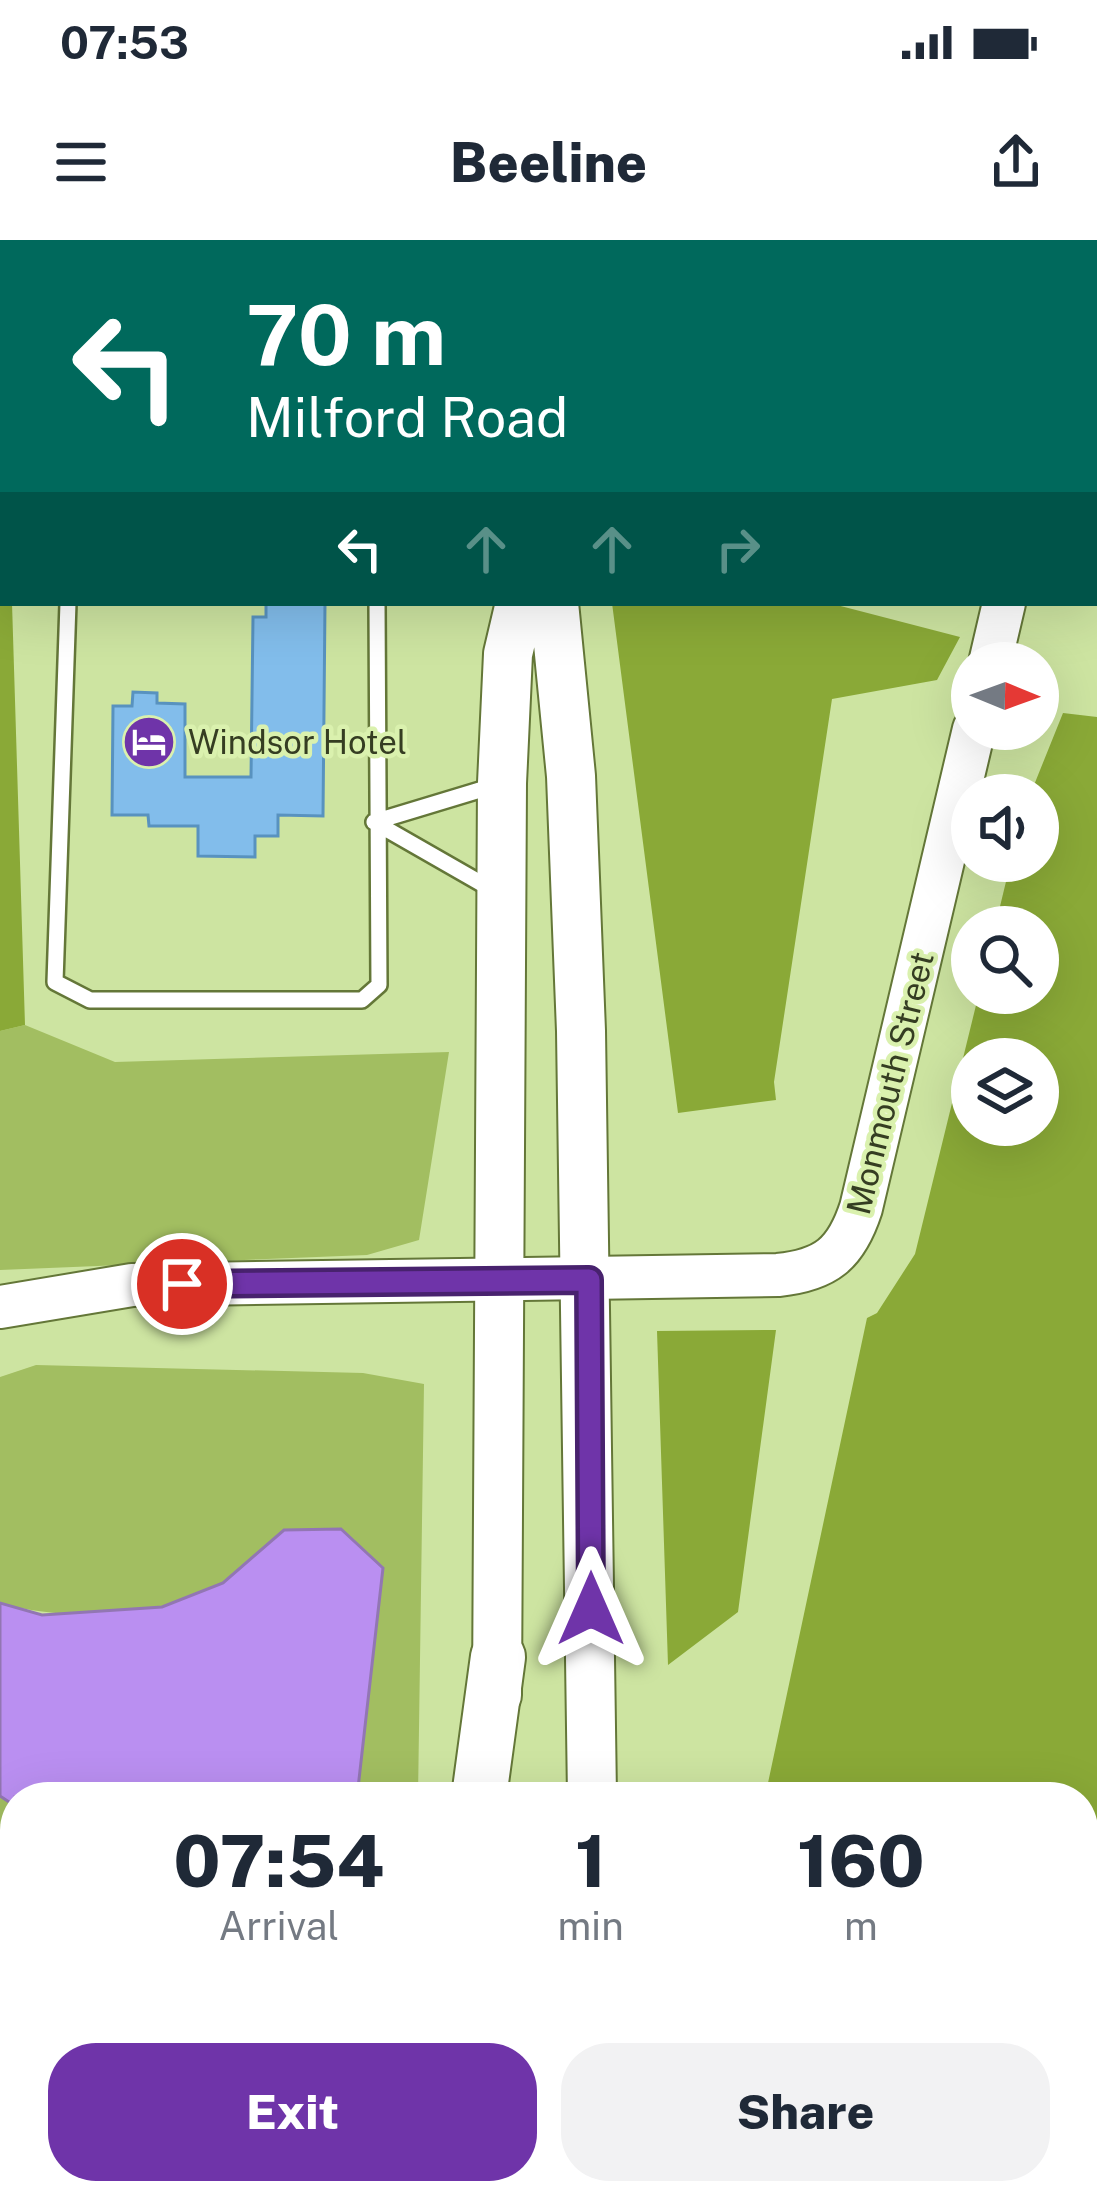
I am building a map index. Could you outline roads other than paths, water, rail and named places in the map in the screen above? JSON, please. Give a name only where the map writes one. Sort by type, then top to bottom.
[{"type":"highway","points":[[481,1782],[498,1657]]},
{"type":"main road","points":[[496,1782],[502,783],[508,654],[519,606]]},
{"type":"main road","points":[[554,606],[572,776],[589,1280],[592,1782]]},
{"type":"street","points":[[995,642],[1003,606]]},
{"type":"street","name":"Monmouth Street","points":[[0,1307],[132,1285],[589,1280],[811,1271],[839,1254],[855,1226],[969,750]]},
{"type":"lane","points":[[68,606],[55,982],[90,1000],[362,1000],[379,985],[374,822],[377,606]]},
{"type":"lane","points":[[374,822],[502,783]]},
{"type":"lane","points":[[374,822],[500,894]]},
{"type":"place","name":"Windsor Hotel","points":[[149,742]]}]
